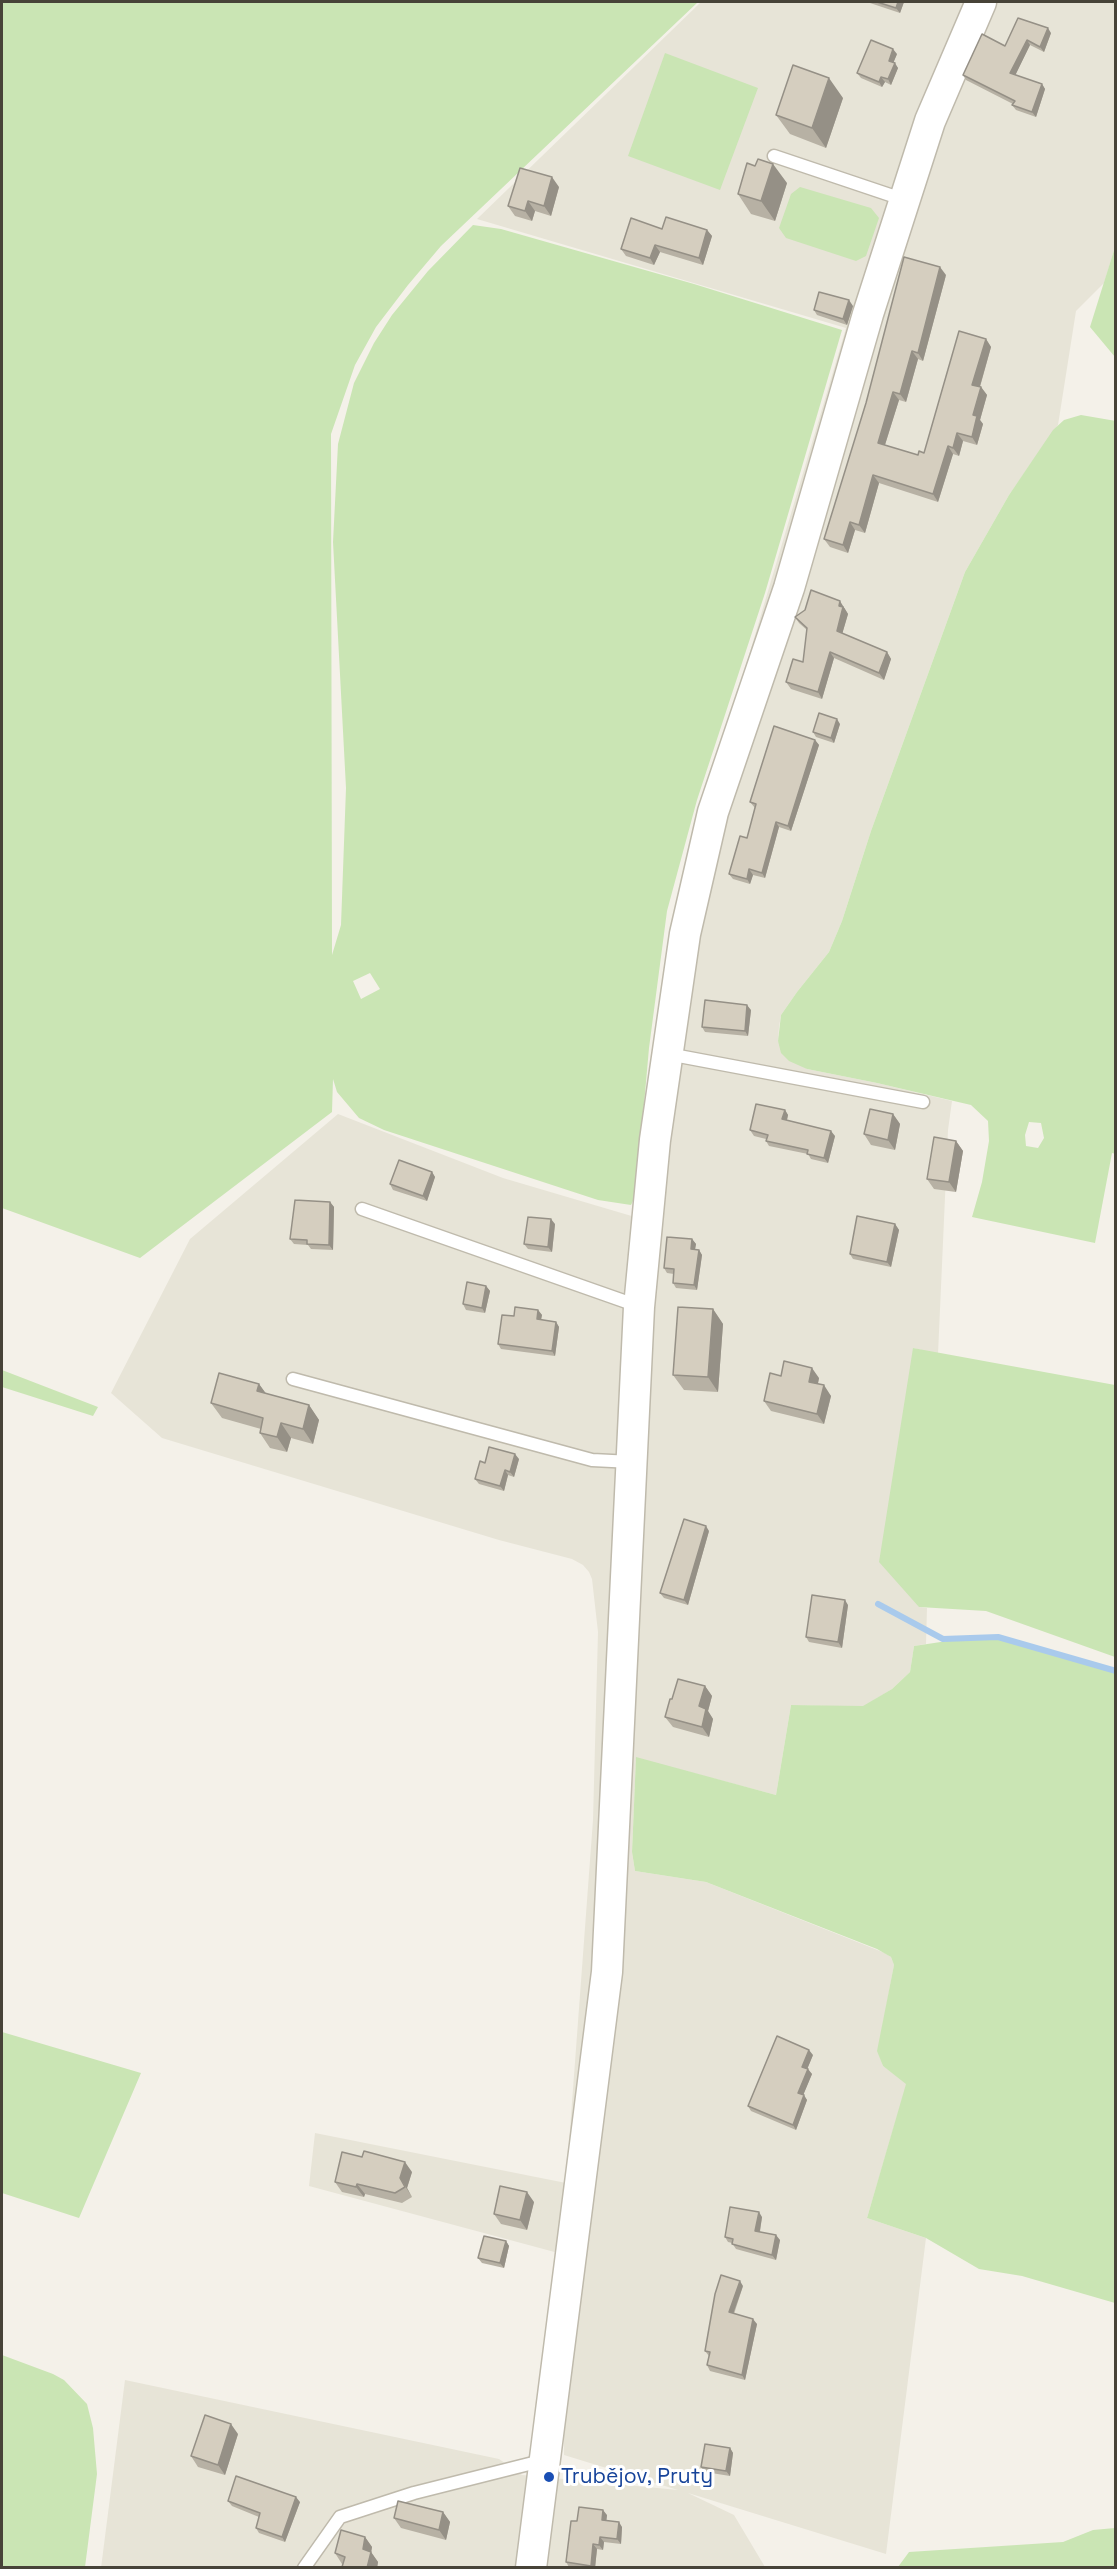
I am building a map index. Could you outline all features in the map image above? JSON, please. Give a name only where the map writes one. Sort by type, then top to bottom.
[{"type":"street","points":[[531,2568],[607,1972],[639,1307],[655,1140],[685,934],[713,812],[789,588],[868,314],[930,121],[981,2]]},
{"type":"lane","points":[[774,156],[905,200]]},
{"type":"lane","points":[[668,1054],[923,1102]]},
{"type":"lane","points":[[362,1209],[639,1307]]},
{"type":"lane","points":[[293,1379],[592,1460],[633,1462]]},
{"type":"lane","points":[[304,2568],[340,2517],[414,2493],[546,2460]]},
{"type":"shaded area","points":[[701,2],[1115,2],[1115,247],[1104,283],[1076,311],[1058,425],[1009,495],[965,572],[871,831],[842,921],[829,952],[781,1015],[779,1027],[778,1041],[807,1069],[952,1101],[948,1130],[938,1354],[913,1348],[919,1607],[927,1608],[926,1644],[914,1646],[910,1672],[892,1689],[863,1707],[791,1705],[776,1795],[636,1758],[632,1852],[635,1871],[706,1882],[885,1953],[891,1957],[894,1965],[878,2051],[883,2066],[907,2083],[867,2218],[926,2238],[886,2554],[688,2493],[734,2515],[765,2567],[101,2568],[125,2380],[499,2459],[522,2475],[678,2490],[564,2455],[562,2254],[309,2186],[315,2133],[566,2183],[593,1820],[598,1632],[592,1579],[589,1572],[583,1565],[572,1559],[499,1540],[162,1438],[111,1393],[190,1239],[338,1114],[503,1178],[635,1217],[680,888],[846,328],[477,219]]},
{"type":"green space","points":[[2,2],[698,2],[441,246],[376,327],[355,365],[331,434],[332,955],[341,925],[346,788],[333,542],[338,444],[354,383],[374,343],[392,315],[428,271],[473,225],[501,229],[694,284],[842,330],[765,593],[697,800],[667,911],[649,1048],[636,1195],[631,1205],[598,1200],[384,1130],[359,1118],[337,1092],[333,1079],[332,1112],[140,1258],[2,1208]],"holes":[[[370,973],[380,989],[361,999],[353,981]]]},
{"type":"green space","points":[[665,53],[758,88],[720,190],[628,156]]},
{"type":"green space","points":[[800,187],[871,208],[879,218],[866,256],[856,261],[786,238],[779,228],[791,194]]},
{"type":"green space","points":[[1115,247],[1115,357],[1090,327]]},
{"type":"green space","points":[[1081,415],[1116,421],[1116,1154],[1112,1153],[1095,1243],[972,1217],[982,1182],[989,1141],[988,1121],[971,1105],[807,1069],[789,1061],[781,1053],[778,1041],[781,1015],[829,952],[842,921],[871,831],[965,572],[1009,495],[1053,430],[1064,420]],"holes":[[[1029,1122],[1041,1123],[1044,1138],[1038,1148],[1026,1146],[1025,1135]]]},
{"type":"green space","points":[[913,1348],[1115,1385],[1115,1657],[986,1611],[919,1607],[879,1562]]},
{"type":"green space","points":[[2,1370],[98,1407],[93,1416],[2,1387]]},
{"type":"green space","points":[[974,1637],[998,1639],[1115,1673],[1115,2303],[1022,2276],[979,2269],[926,2238],[867,2218],[906,2084],[883,2066],[877,2051],[894,1965],[891,1957],[877,1949],[706,1882],[635,1871],[632,1852],[636,1757],[776,1795],[791,1705],[863,1706],[892,1689],[910,1672],[914,1646]]},
{"type":"green space","points":[[2,2032],[141,2073],[79,2218],[2,2193]]},
{"type":"green space","points":[[2,2355],[64,2380],[87,2404],[93,2428],[97,2474],[85,2567],[2,2567]]},
{"type":"green space","points":[[1115,2528],[1115,2567],[898,2567],[909,2552],[1063,2542],[1093,2530]]},
{"type":"building","points":[[877,2],[898,2],[896,8]]},
{"type":"building","points":[[1018,18],[1048,28],[1040,47],[1027,40],[1010,73],[1042,84],[1032,112],[1012,105],[1015,101],[963,75],[982,34],[1005,46]]},
{"type":"building","points":[[871,40],[893,49],[889,61],[895,63],[888,79],[881,77],[879,82],[857,73]]},
{"type":"building","points":[[793,65],[829,78],[812,128],[776,115]]},
{"type":"building","points":[[758,159],[773,164],[761,201],[738,194],[747,163],[755,166]]},
{"type":"building","points":[[520,168],[552,177],[544,206],[528,201],[525,211],[508,206]]},
{"type":"building","points":[[666,217],[707,230],[699,258],[655,245],[650,258],[621,249],[631,218],[662,229]]},
{"type":"building","points":[[904,257],[940,267],[918,353],[912,351],[900,394],[893,392],[878,443],[918,455],[919,451],[924,453],[959,331],[986,339],[972,385],[981,387],[973,415],[977,416],[972,437],[957,433],[953,448],[948,446],[933,494],[873,475],[859,525],[850,522],[843,545],[824,539],[866,403]]},
{"type":"building","points":[[819,292],[849,300],[843,319],[814,310]]},
{"type":"building","points":[[811,590],[840,601],[839,606],[843,607],[837,631],[887,652],[879,673],[830,652],[818,692],[786,682],[793,659],[803,662],[807,628],[795,617],[805,610]]},
{"type":"building","points":[[819,713],[837,719],[831,738],[813,732]]},
{"type":"building","points":[[774,726],[815,740],[788,826],[776,822],[762,873],[749,869],[747,879],[729,874],[740,836],[747,838],[756,804],[750,802]]},
{"type":"building","points":[[705,1000],[747,1005],[745,1031],[702,1027]]},
{"type":"building","points":[[756,1104],[785,1110],[782,1119],[831,1131],[824,1158],[807,1154],[808,1150],[766,1141],[768,1135],[750,1130]]},
{"type":"building","points":[[870,1109],[893,1114],[888,1140],[864,1134]]},
{"type":"building","points":[[934,1137],[956,1141],[949,1182],[927,1179]]},
{"type":"building","points":[[399,1160],[432,1172],[423,1196],[390,1184]]},
{"type":"building","points":[[295,1200],[330,1202],[329,1245],[307,1244],[307,1240],[290,1239]]},
{"type":"building","points":[[857,1216],[895,1224],[887,1262],[850,1254]]},
{"type":"building","points":[[528,1217],[551,1219],[548,1247],[524,1244]]},
{"type":"building","points":[[667,1237],[692,1239],[691,1249],[699,1250],[694,1285],[673,1283],[674,1269],[664,1268]]},
{"type":"building","points":[[467,1282],[486,1286],[482,1308],[463,1304]]},
{"type":"building","points":[[515,1307],[538,1310],[537,1319],[556,1322],[552,1351],[498,1344],[502,1315],[514,1316]]},
{"type":"building","points":[[678,1307],[713,1309],[708,1377],[673,1375]]},
{"type":"building","points":[[784,1361],[812,1368],[809,1382],[824,1385],[817,1414],[764,1401],[770,1373],[781,1376]]},
{"type":"building","points":[[219,1373],[259,1384],[257,1391],[309,1405],[303,1429],[281,1423],[277,1437],[260,1433],[263,1418],[211,1403]]},
{"type":"building","points":[[489,1447],[515,1454],[510,1472],[505,1470],[500,1486],[475,1479],[480,1461],[485,1463]]},
{"type":"building","points":[[684,1519],[706,1526],[684,1600],[660,1593]]},
{"type":"building","points":[[812,1595],[845,1600],[838,1642],[806,1637]]},
{"type":"building","points":[[678,1679],[705,1686],[699,1706],[706,1709],[702,1727],[665,1717]]},
{"type":"building","points":[[777,2036],[809,2050],[802,2067],[808,2069],[798,2093],[804,2095],[793,2125],[748,2106]]},
{"type":"building","points":[[364,2151],[405,2162],[400,2178],[405,2187],[395,2193],[357,2184],[356,2187],[335,2182],[342,2152],[362,2157]]},
{"type":"building","points":[[500,2186],[527,2192],[520,2220],[494,2214]]},
{"type":"building","points":[[730,2207],[759,2212],[755,2231],[776,2235],[772,2255],[732,2244],[733,2239],[725,2237]]},
{"type":"building","points":[[484,2236],[506,2241],[500,2263],[478,2258]]},
{"type":"building","points":[[721,2275],[740,2281],[729,2312],[753,2319],[742,2375],[707,2365],[710,2352],[705,2351],[715,2294]]},
{"type":"building","points":[[205,2415],[231,2424],[218,2465],[191,2456]]},
{"type":"building","points":[[705,2444],[730,2448],[726,2471],[701,2467]]},
{"type":"building","points":[[236,2476],[296,2497],[282,2537],[256,2528],[260,2513],[228,2501]]},
{"type":"building","points":[[398,2501],[443,2512],[439,2530],[394,2518]]},
{"type":"building","points":[[579,2507],[603,2510],[602,2520],[619,2522],[617,2539],[600,2537],[599,2545],[593,2544],[591,2566],[566,2562],[571,2521],[577,2521]]},
{"type":"building","points":[[341,2530],[365,2537],[363,2549],[371,2552],[367,2568],[342,2567],[345,2557],[335,2553]]},
{"type":"waterway","points":[[878,1604],[943,1639],[998,1637],[1116,1671]]},
{"type":"place","name":"Trubějov, Pruty","points":[[549,2477]]}]
